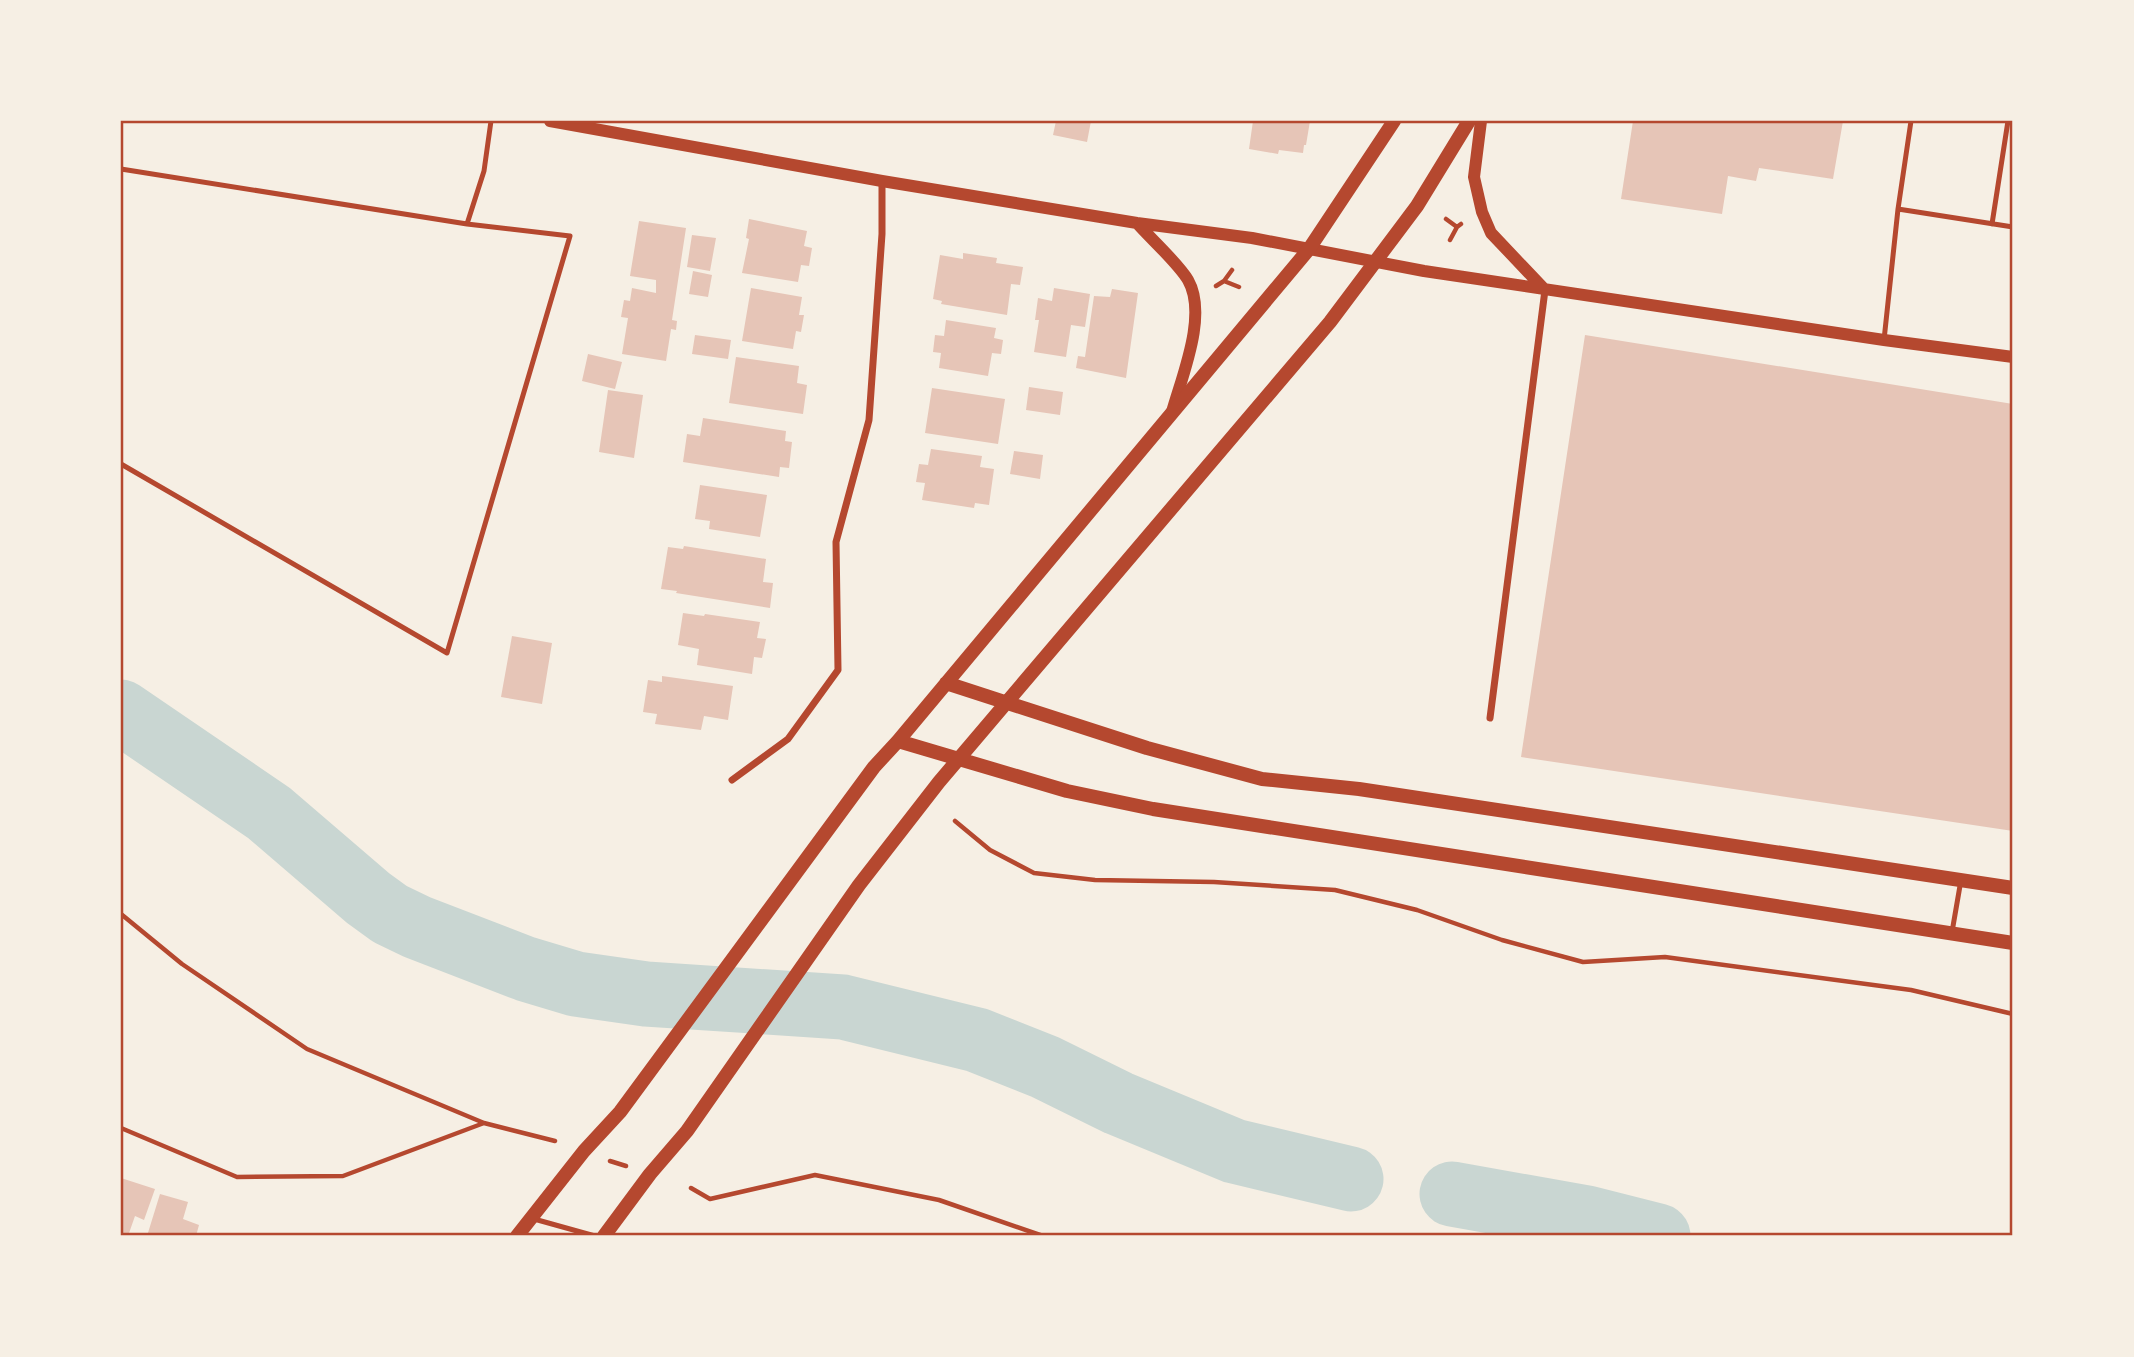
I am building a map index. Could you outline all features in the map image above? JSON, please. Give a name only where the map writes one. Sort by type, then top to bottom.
[{"type":"main road","points":[[517,1236],[584,1151],[620,1112],[874,766],[898,741],[1309,249],[1394,121]]},
{"type":"main road","points":[[604,1236],[687,1130],[859,885],[939,782],[1330,322],[1418,206],[1469,121]]},
{"type":"main road","points":[[946,683],[1147,748],[1262,779],[1359,789],[2013,888]]},
{"type":"main road","points":[[898,741],[1067,791],[1153,809],[2013,943]]},
{"type":"street","points":[[550,121],[882,181],[1137,223],[1252,238],[1375,262],[1545,290],[2013,357]]},
{"type":"street","points":[[1481,121],[1474,177],[1482,212],[1491,233],[1545,290]]},
{"type":"street","points":[[732,780],[788,739],[838,670],[836,542],[869,420],[882,234],[882,181]]},
{"type":"street","points":[[1137,223],[1188,280],[1193,297],[1196,325],[1171,416]]},
{"type":"street","points":[[1490,718],[1545,290]]},
{"type":"lane","points":[[467,224],[484,171],[491,121]]},
{"type":"lane","points":[[1884,340],[1898,209],[1911,121]]},
{"type":"lane","points":[[1992,224],[2008,121]]},
{"type":"lane","points":[[121,169],[467,224],[570,236],[447,653],[121,464]]},
{"type":"lane","points":[[1898,209],[2013,227]]},
{"type":"lane","points":[[1952,932],[1961,880]]},
{"type":"lane","points":[[531,1218],[595,1236]]},
{"type":"path","points":[[1446,219],[1457,227],[1450,240]]},
{"type":"path","points":[[1232,270],[1224,281],[1240,287]]},
{"type":"path","points":[[955,821],[990,850],[1034,873],[1095,880],[1214,882],[1335,890],[1418,910],[1502,940],[1583,962],[1665,957],[1911,990],[2013,1014]]},
{"type":"path","points":[[121,914],[183,964],[307,1049],[484,1123],[555,1141]]},
{"type":"path","points":[[121,1128],[237,1177],[343,1176],[484,1123]]},
{"type":"path","points":[[610,1161],[631,1167]]},
{"type":"path","points":[[691,1188],[710,1199],[815,1174],[939,1200],[1043,1236]]},
{"type":"building","points":[[1056,121],[1091,121],[1087,142],[1053,135]]},
{"type":"building","points":[[1253,121],[1310,121],[1303,153],[1279,150],[1278,154],[1249,149]]},
{"type":"building","points":[[1633,121],[1843,121],[1833,179],[1759,168],[1756,181],[1728,176],[1722,214],[1621,199]]},
{"type":"building","points":[[749,219],[807,231],[804,246],[812,248],[809,266],[801,265],[798,282],[742,273],[749,239],[746,238]]},
{"type":"building","points":[[639,221],[686,228],[672,320],[677,321],[676,330],[671,329],[666,361],[622,354],[628,318],[621,317],[624,300],[630,301],[632,288],[656,293],[656,280],[630,276]]},
{"type":"building","points":[[692,235],[716,238],[710,271],[687,267]]},
{"type":"building","points":[[963,253],[997,258],[996,263],[1023,267],[1020,285],[1011,284],[1007,315],[941,304],[942,301],[933,299],[940,255],[963,259]]},
{"type":"building","points":[[693,271],[712,275],[708,297],[689,294]]},
{"type":"building","points":[[751,288],[802,297],[799,315],[804,315],[801,332],[796,331],[793,349],[742,341]]},
{"type":"building","points":[[1054,288],[1090,294],[1085,327],[1071,325],[1066,357],[1034,352],[1039,320],[1035,320],[1038,298],[1052,301]]},
{"type":"building","points":[[1112,289],[1138,293],[1126,378],[1076,368],[1078,356],[1085,357],[1094,296],[1110,297]]},
{"type":"building","points":[[946,320],[996,328],[994,338],[1003,340],[1001,354],[992,353],[988,376],[939,368],[941,353],[933,352],[935,335],[944,336]]},
{"type":"building","points":[[695,335],[731,340],[728,359],[692,354]]},
{"type":"building","points":[[1585,335],[2013,404],[2013,831],[1521,757]]},
{"type":"building","points":[[588,354],[622,362],[615,389],[582,381]]},
{"type":"building","points":[[736,357],[799,366],[797,383],[807,385],[803,414],[729,403]]},
{"type":"building","points":[[1029,387],[1063,392],[1060,415],[1026,410]]},
{"type":"building","points":[[932,388],[1005,399],[998,444],[925,433]]},
{"type":"building","points":[[608,390],[643,395],[634,458],[599,452]]},
{"type":"building","points":[[703,418],[786,431],[785,441],[792,442],[789,468],[780,467],[779,477],[683,462],[687,434],[700,436]]},
{"type":"building","points":[[931,449],[982,456],[980,467],[994,469],[989,505],[975,503],[974,508],[922,500],[925,483],[916,482],[919,464],[928,465]]},
{"type":"building","points":[[1014,451],[1043,455],[1040,479],[1010,474]]},
{"type":"building","points":[[700,485],[767,495],[760,537],[709,529],[710,521],[695,519]]},
{"type":"building","points":[[684,546],[766,559],[763,582],[773,583],[770,608],[661,589],[668,547],[683,549]]},
{"type":"building","points":[[683,613],[760,622],[757,638],[766,639],[762,658],[754,657],[752,674],[697,665],[699,649],[678,645]]},
{"type":"building","points":[[512,636],[552,643],[542,704],[501,697]]},
{"type":"building","points":[[662,676],[733,686],[728,720],[704,716],[701,730],[655,724],[657,714],[643,712],[648,680],[662,682]]},
{"type":"building","points":[[121,1178],[155,1189],[144,1220],[135,1216],[128,1236],[121,1236]]},
{"type":"building","points":[[160,1194],[188,1202],[183,1219],[199,1225],[196,1236],[147,1236]]},
{"type":"waterway","points":[[121,712],[269,813],[390,914],[526,969],[576,984],[646,994],[843,1007],[977,1040],[1045,1067],[1118,1103],[1234,1151],[1351,1179]]},
{"type":"waterway","points":[[1452,1194],[1587,1218],[1658,1236]]}]
